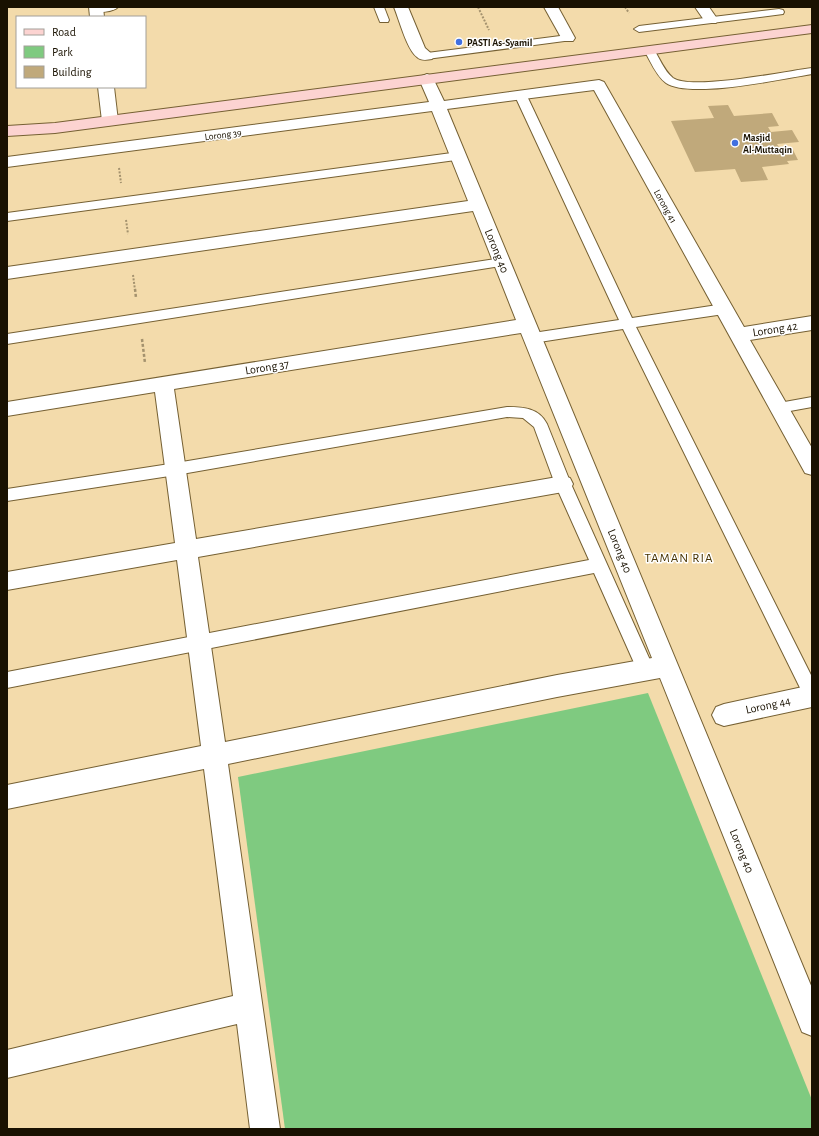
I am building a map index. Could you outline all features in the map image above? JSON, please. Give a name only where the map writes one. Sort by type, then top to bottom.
[{"type":"street","points":[[402,7],[418,48],[422,54],[427,56]]},
{"type":"street","points":[[551,7],[568,38]]},
{"type":"street","points":[[702,7],[711,20]]},
{"type":"street","points":[[7,131],[55,128],[812,29]]},
{"type":"street","name":"Lorong 40","points":[[427,79],[530,332],[656,668],[812,1022]]},
{"type":"street","name":"Lorong 41","points":[[438,106],[599,85],[812,467]]},
{"type":"street","points":[[106,88],[110,121]]},
{"type":"street","name":"Lorong 39","points":[[7,162],[438,106]]},
{"type":"street","points":[[7,139],[55,128]]},
{"type":"street","points":[[7,273],[479,205]]},
{"type":"street","name":"Lorong 42","points":[[738,335],[812,323]]},
{"type":"street","name":"Lorong 37","points":[[7,409],[164,384],[530,332]]},
{"type":"street","points":[[164,384],[265,1129]]},
{"type":"street","points":[[7,582],[563,484]]},
{"type":"street","points":[[7,797],[656,668]]},
{"type":"street","name":"Lorong 44","points":[[724,715],[812,695]]},
{"type":"street","points":[[7,1064],[248,1007]]},
{"type":"lane","points":[[97,11],[113,7]]},
{"type":"lane","points":[[379,7],[384,20]]},
{"type":"lane","points":[[639,29],[779,12]]},
{"type":"lane","points":[[427,56],[568,38]]},
{"type":"lane","points":[[650,50],[670,81],[683,87],[706,86],[812,71]]},
{"type":"lane","points":[[521,96],[628,325],[812,695]]},
{"type":"lane","points":[[7,218],[459,156]]},
{"type":"lane","points":[[7,340],[502,262]]},
{"type":"lane","points":[[530,332],[628,325],[724,309]]},
{"type":"lane","points":[[779,408],[812,402]]},
{"type":"lane","points":[[7,495],[507,412],[526,413],[540,424],[563,484],[599,565],[656,668]]},
{"type":"lane","points":[[7,680],[599,565]]},
{"type":"path","points":[[478,7],[497,47]]},
{"type":"green space","points":[[648,693],[812,1100],[812,1129],[285,1129],[238,777]]},
{"type":"building","name":"Masjid Al-Muttaqin","points":[[728,105],[734,116],[772,113],[779,126],[768,127],[771,132],[792,130],[799,142],[777,144],[780,149],[792,148],[798,160],[787,161],[789,164],[762,167],[768,180],[741,182],[735,169],[695,172],[671,121],[714,118],[708,106]]},
{"type":"place","name":"PASTI As-Syamil","points":[[459,42]]},
{"type":"place","name":"Masjid Al-Muttaqin","points":[[735,143]]},
{"type":"district","name":"TAMAN RIA","points":[[679,557]]}]
